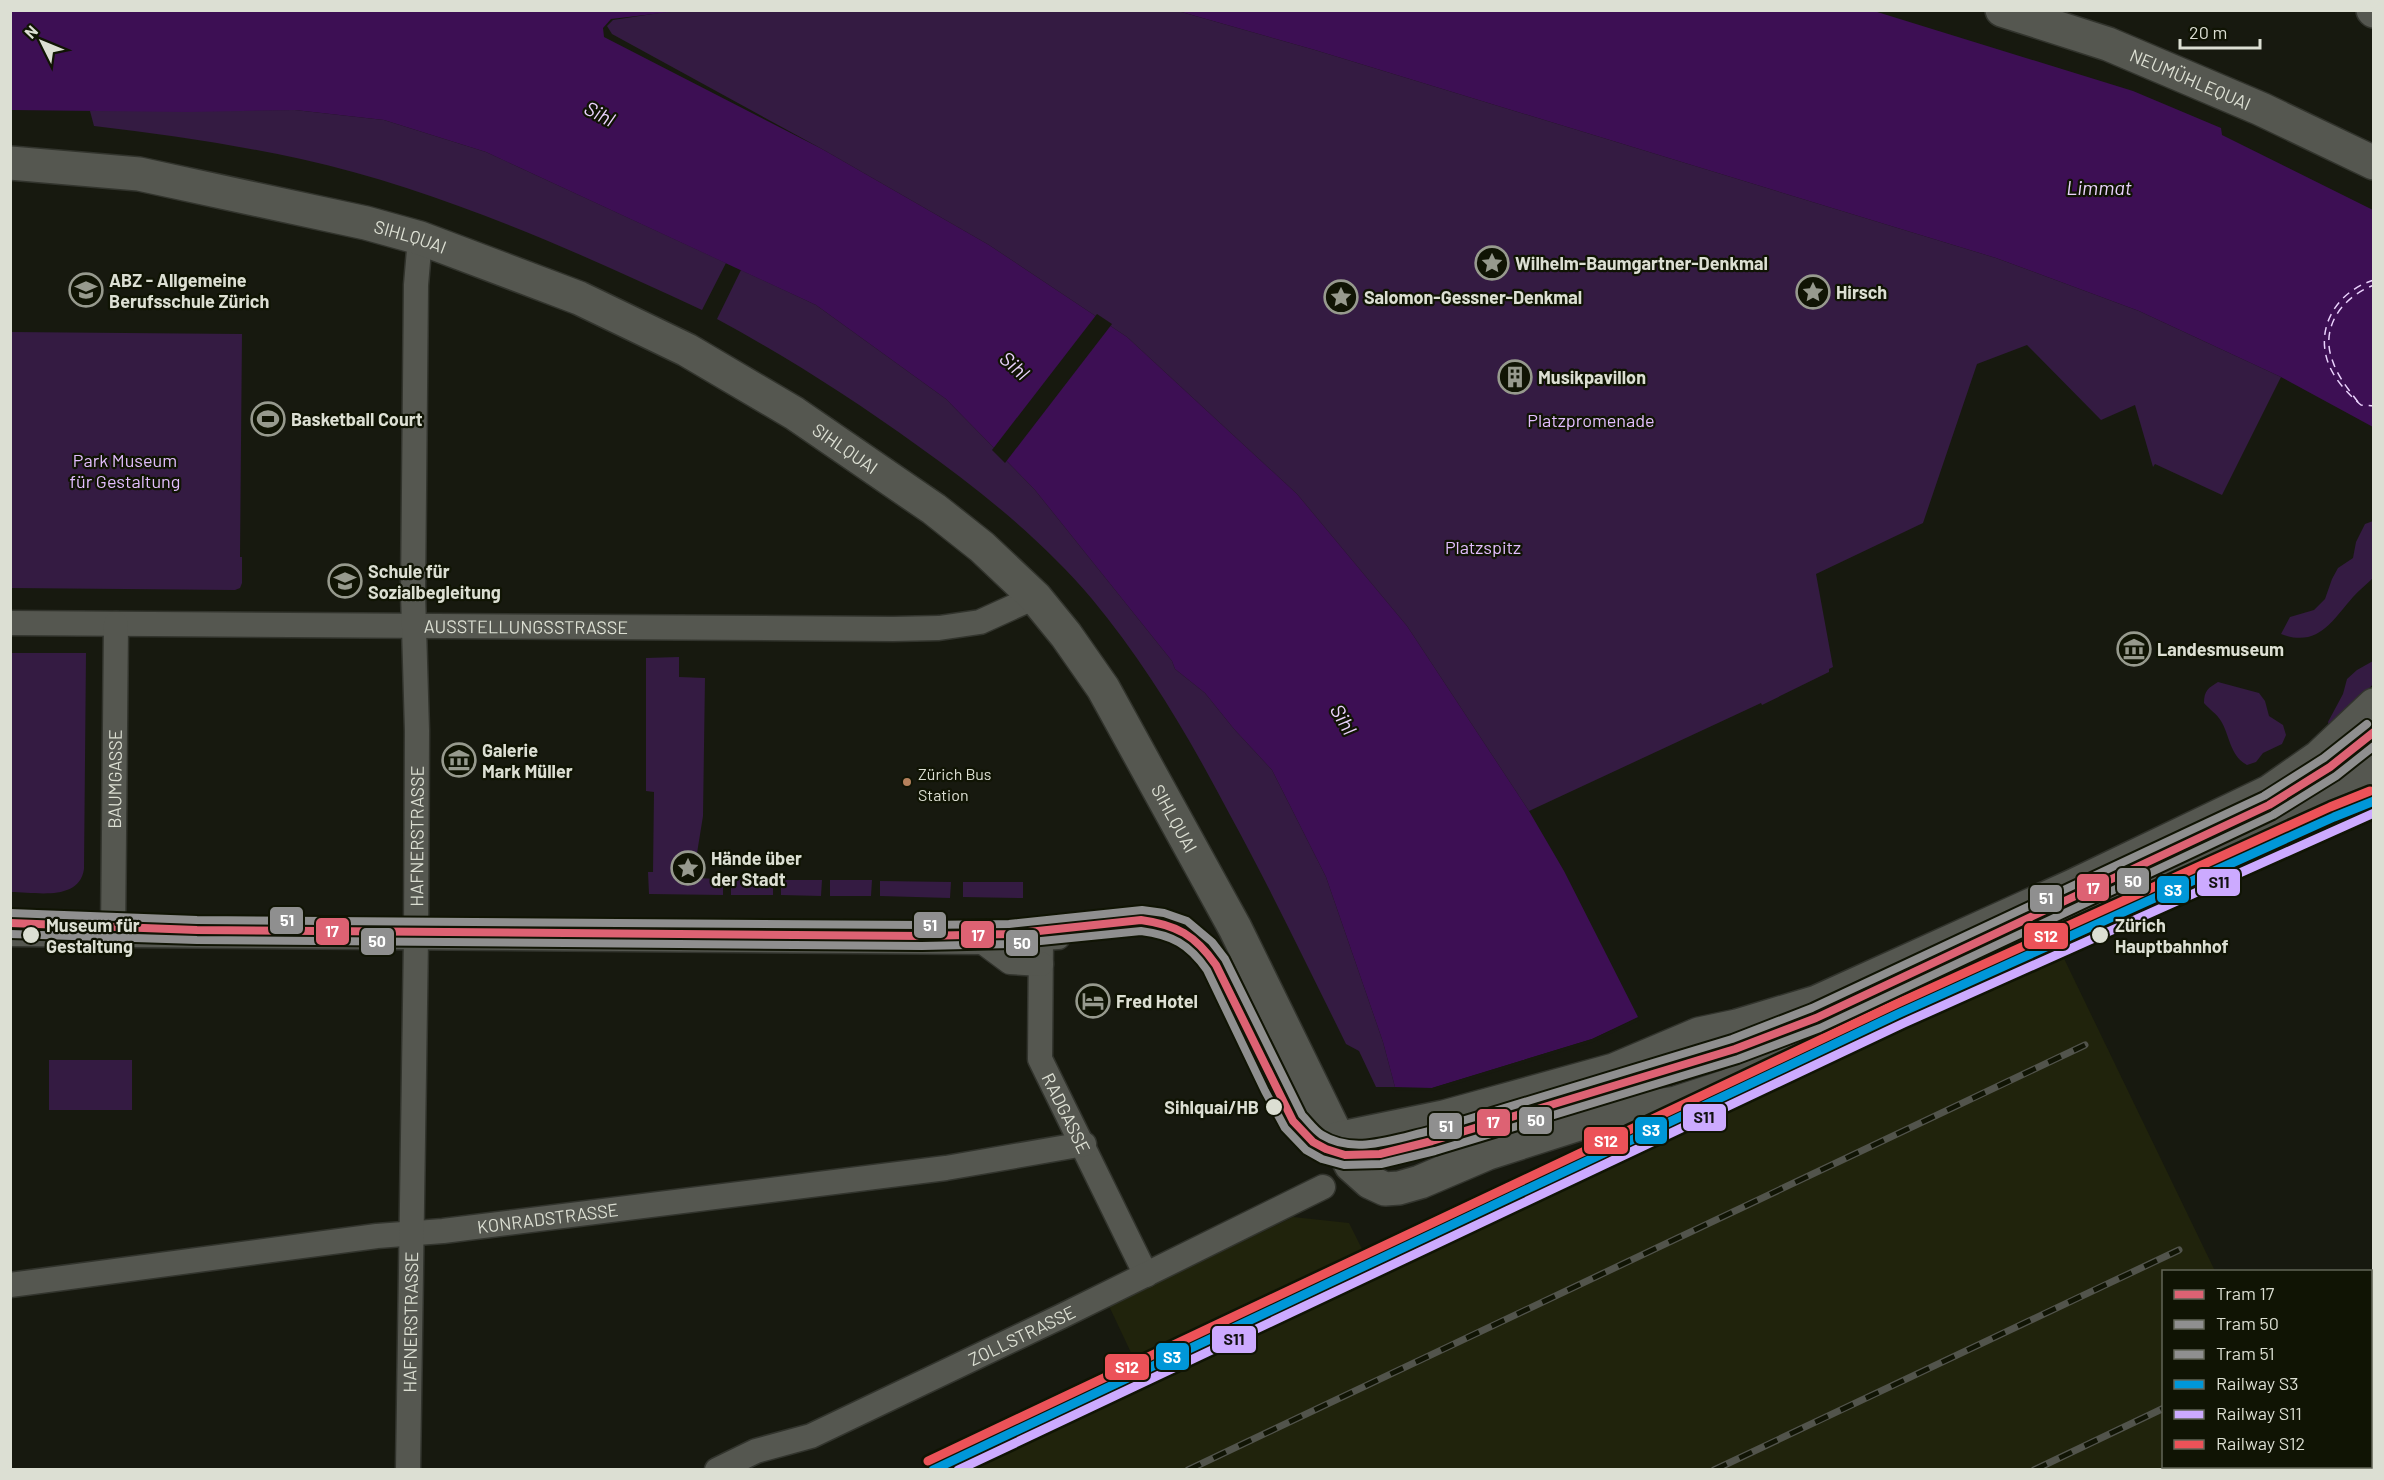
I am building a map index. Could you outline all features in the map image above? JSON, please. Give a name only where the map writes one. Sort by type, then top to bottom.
[{"type":"street","name":"NEUMÜHLEQUAI","points":[[2002,10],[2108,44],[2261,109],[2373,163]]},
{"type":"street","name":"SIHLQUAI","points":[[10,163],[139,174],[345,219],[420,238],[579,298],[687,350],[794,413],[933,509],[982,547],[1035,597],[1066,635],[1103,688],[1235,928],[1344,1152]]},
{"type":"street","name":"HAFNERSTRASSE","points":[[408,1470],[416,938],[417,731],[414,626],[416,285],[420,238]]},
{"type":"street","name":"AUSSTELLUNGSSTRASSE","points":[[10,623],[931,628],[980,622],[1035,597]]},
{"type":"street","name":"BAUMGASSE","points":[[113,935],[116,624]]},
{"type":"street","points":[[2373,705],[2335,744],[2305,768],[2276,788],[2246,804],[2073,886],[1816,1002],[1737,1026],[1699,1034],[1614,1070],[1444,1117],[1395,1127],[1344,1152],[1370,1182],[1385,1189],[1420,1182],[1488,1153],[1616,1112],[1676,1102],[1728,1086],[2311,814],[2373,767]]},
{"type":"street","points":[[10,934],[983,942],[1010,962],[1041,964]]},
{"type":"street","name":"RADGASSE","points":[[983,942],[1050,938],[1041,964],[1040,1059],[1084,1144],[1146,1275]]},
{"type":"street","name":"KONRADSTRASSE","points":[[10,1285],[376,1236],[411,1234],[946,1168],[1084,1144]]},
{"type":"street","name":"ZOLLSTRASSE","points":[[717,1470],[756,1451],[811,1436],[1323,1187]]},
{"type":"shaded area","points":[[2056,942],[2215,1270],[2162,1270],[2162,1468],[2267,1468],[2263,1470],[961,1470],[1143,1378],[1109,1306],[1293,1217],[1349,1223],[1368,1261]]},
{"type":"green space","name":"Platzpromenade","points":[[679,10],[1178,11],[1315,50],[1996,258],[2139,311],[2281,377],[2222,495],[2155,464],[2153,467],[2135,405],[2101,420],[2027,345],[1977,364],[1923,523],[1816,574],[1833,667],[1829,669],[1829,672],[1529,811],[1407,626],[1297,494],[1127,337],[989,245],[822,149],[612,34],[607,26],[613,20]]},
{"type":"green space","points":[[295,110],[384,120],[486,152],[726,263],[702,310],[555,244],[404,187],[301,159],[198,140],[94,126],[90,111]]},
{"type":"green space","points":[[741,270],[816,305],[946,399],[1035,490],[1172,661],[1175,669],[1205,693],[1272,770],[1326,877],[1383,1042],[1395,1087],[1376,1087],[1359,1051],[1346,1044],[1260,872],[1199,758],[1149,676],[1092,599],[1031,536],[941,463],[819,379],[717,319]]},
{"type":"green space","name":"Park Museum für Gestaltung","points":[[11,332],[242,334],[240,557],[242,557],[242,583],[240,588],[235,590],[11,588]]},
{"type":"green space","points":[[2373,521],[2373,578],[2355,594],[2331,623],[2315,635],[2305,638],[2281,634],[2290,617],[2314,610],[2325,599],[2338,568],[2353,558],[2356,542],[2365,524]]},
{"type":"green space","points":[[11,653],[86,653],[84,869],[74,887],[65,891],[55,893],[11,892]]},
{"type":"green space","points":[[679,657],[679,677],[705,678],[703,816],[693,878],[723,879],[723,895],[649,894],[648,872],[653,872],[654,792],[646,791],[646,658]]},
{"type":"green space","points":[[2373,661],[2373,684],[2330,732],[2328,722],[2343,694],[2347,679]]},
{"type":"green space","points":[[2218,682],[2259,693],[2265,701],[2269,716],[2283,725],[2286,735],[2282,744],[2263,753],[2256,762],[2247,765],[2241,761],[2221,721],[2204,703],[2207,690]]},
{"type":"green space","points":[[731,879],[773,880],[773,895],[731,895]]},
{"type":"green space","points":[[781,880],[822,880],[821,896],[781,895]]},
{"type":"green space","points":[[830,880],[872,880],[871,896],[830,896]]},
{"type":"green space","points":[[880,881],[951,882],[950,898],[880,896]]},
{"type":"green space","points":[[963,882],[1023,882],[1023,898],[963,897]]},
{"type":"green space","points":[[49,1060],[132,1060],[132,1110],[49,1110]]},
{"type":"water","name":"Sihl","points":[[11,11],[679,11],[611,19],[603,28],[604,37],[822,149],[989,245],[1127,337],[1297,494],[1407,626],[1529,811],[1564,871],[1638,1017],[1592,1039],[1432,1088],[1395,1087],[1383,1042],[1326,877],[1272,770],[1205,693],[1175,669],[1172,661],[1035,490],[946,399],[816,305],[486,152],[384,120],[295,110],[187,112],[11,110]]},
{"type":"water","name":"Limmat","points":[[1178,11],[1874,11],[2133,91],[2221,128],[2222,135],[2373,210],[2373,427],[2281,377],[2139,311],[1996,258],[1315,50]]},
{"type":"pier","points":[[1097,314],[1112,324],[1005,463],[992,450]]},
{"type":"pier","points":[[1638,1018],[1640,1020],[1593,1042],[1433,1091],[1394,1090],[1392,1088],[1432,1088],[1592,1039]]},
{"type":"ferry route","points":[[2374,280],[2361,285],[2340,302],[2332,313],[2324,338],[2329,365],[2339,382],[2361,405],[2374,406]]},
{"type":"ferry route","points":[[2358,402],[2335,368],[2329,349],[2329,337],[2331,326],[2343,306],[2362,290],[2374,285]]},
{"type":"railway","points":[[1188,1470],[2085,1045]]},
{"type":"railway","points":[[1714,1470],[2179,1250]]},
{"type":"railway","points":[[2034,1470],[2162,1409]]},
{"type":"tram line","name":"51","points":[[10,913],[197,920],[922,925],[1009,924],[1142,910],[1164,913],[1187,921],[1212,942],[1225,959],[1302,1115],[1322,1135],[1334,1141],[1347,1144],[1375,1144],[1429,1131],[1732,1039],[1812,1008],[2264,796],[2324,758],[2367,724]]},
{"type":"tram line","name":"17","points":[[10,923],[197,930],[922,936],[1010,934],[1141,920],[1154,922],[1175,929],[1193,939],[1216,965],[1293,1121],[1313,1142],[1345,1155],[1380,1154],[1432,1141],[1735,1049],[1816,1018],[2269,805],[2330,767],[2374,732]]},
{"type":"tram line","name":"50","points":[[10,934],[197,940],[922,946],[1011,944],[1141,931],[1162,935],[1179,942],[1207,970],[1285,1128],[1306,1150],[1322,1159],[1344,1165],[1381,1164],[1435,1151],[1738,1059],[1820,1028],[2273,815],[2336,776],[2374,746]]},
{"type":"rail line","name":"S12","points":[[928,1461],[1896,1004],[2330,807],[2370,791]]},
{"type":"rail line","name":"S3","points":[[933,1470],[1900,1013],[2374,801]]},
{"type":"rail line","name":"S11","points":[[958,1470],[1904,1023],[2374,813]]},
{"type":"place","name":"Wilhelm-Baumgartner-Denkmal","points":[[1492,263]]},
{"type":"place","name":"ABZ - Allgemeine Berufsschule Zürich","points":[[86,290]]},
{"type":"place","name":"Hirsch","points":[[1813,292]]},
{"type":"place","name":"Salomon-Gessner-Denkmal","points":[[1341,297]]},
{"type":"place","name":"Musikpavillon","points":[[1515,377]]},
{"type":"place","name":"Basketball Court","points":[[268,419]]},
{"type":"place","name":"Schule für Sozialbegleitung","points":[[345,581]]},
{"type":"place","name":"Landesmuseum","points":[[2134,649]]},
{"type":"place","name":"Galerie Mark Müller","points":[[459,760]]},
{"type":"place","name":"Zürich Bus Station","points":[[907,782]]},
{"type":"place","name":"Hände über der Stadt","points":[[688,868]]},
{"type":"place","name":"Museum für Gestaltung","points":[[31,935]]},
{"type":"place","name":"Zürich Hauptbahnhof","points":[[2100,935]]},
{"type":"place","name":"Fred Hotel","points":[[1093,1001]]},
{"type":"place","name":"Sihlquai/HB","points":[[1274,1107]]},
{"type":"park label","name":"Platzspitz","points":[[1483,547]]}]
